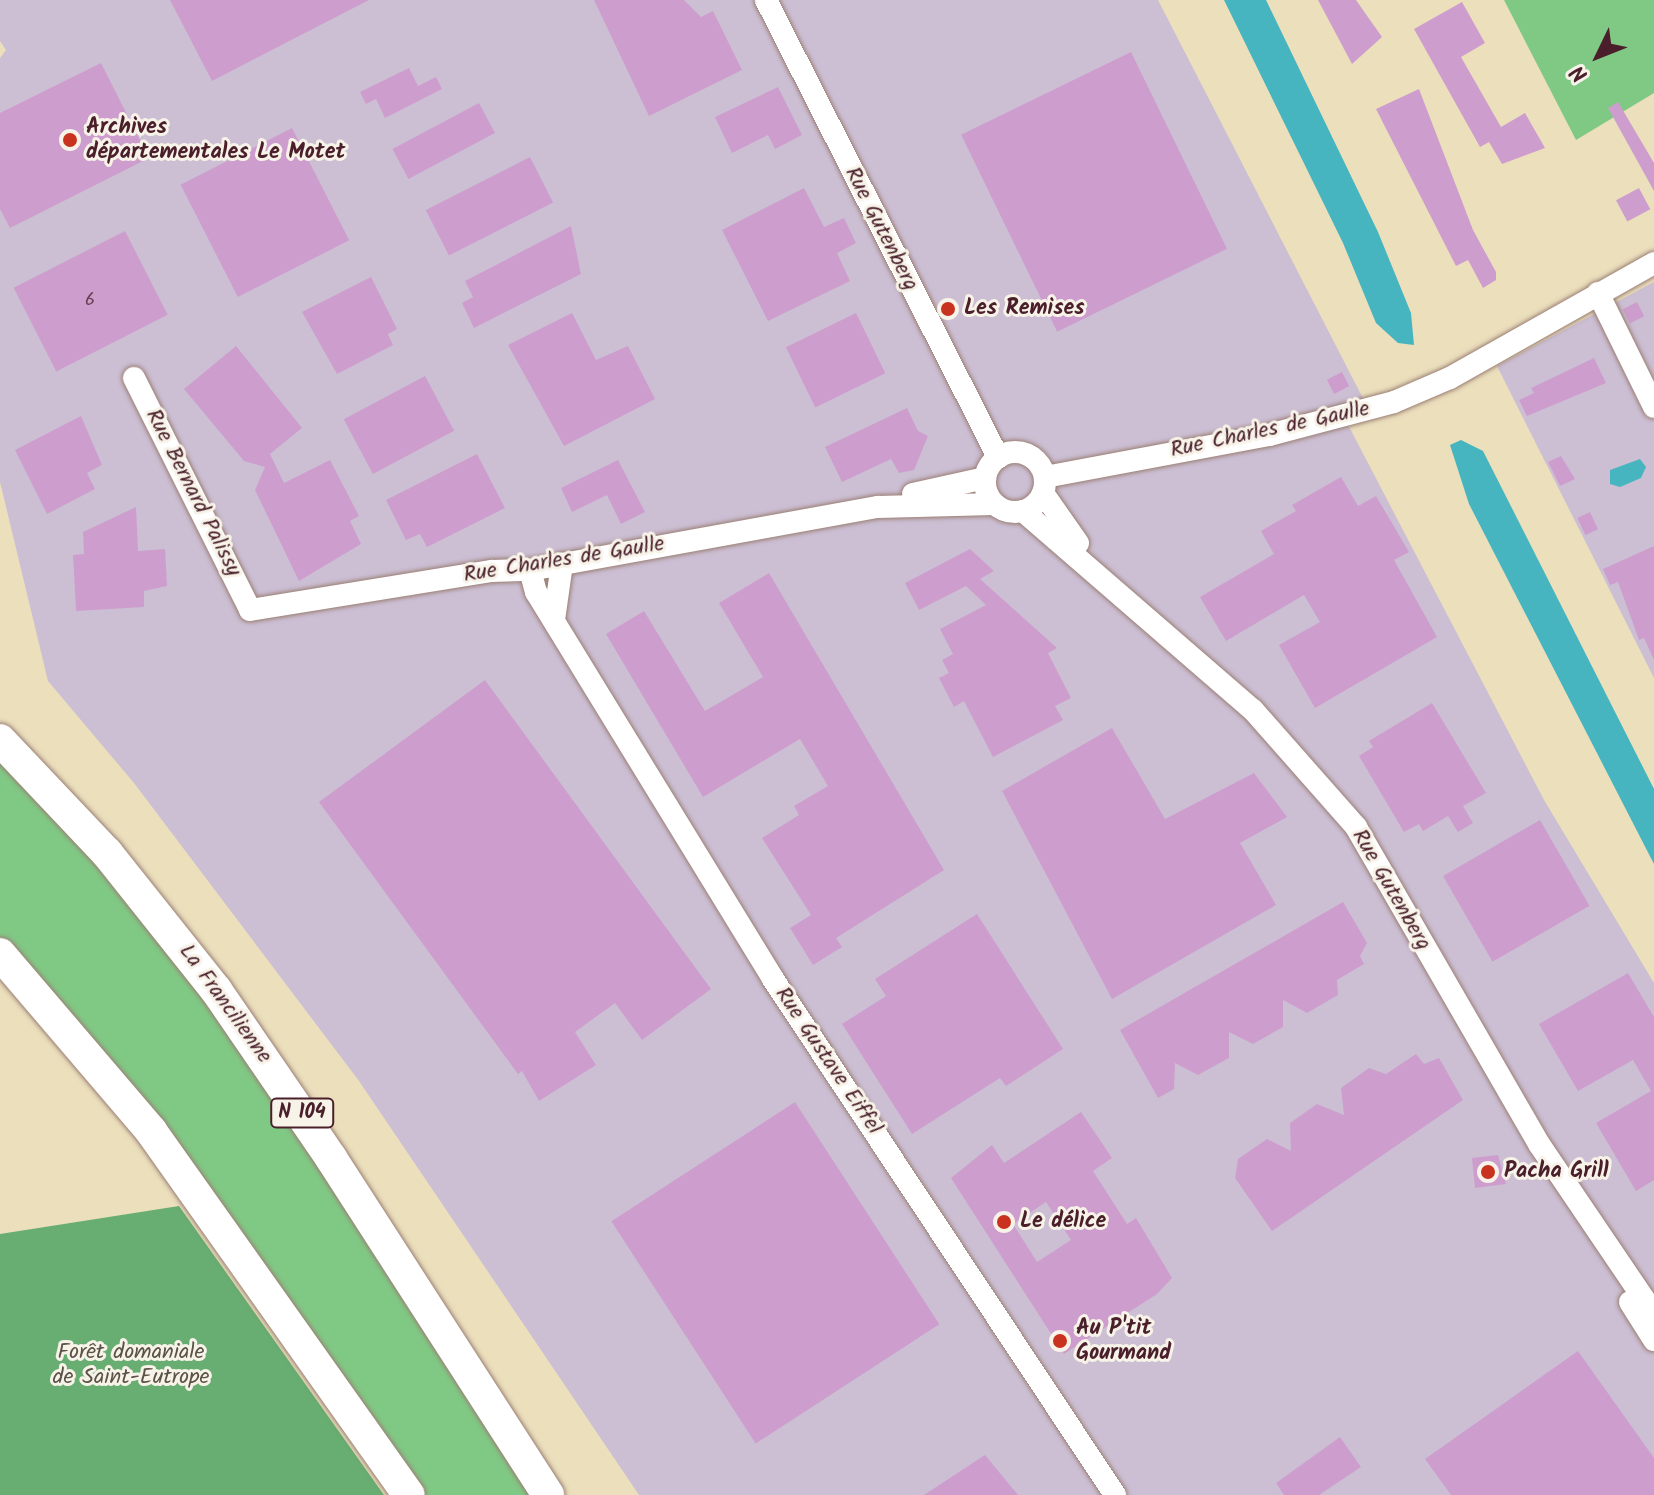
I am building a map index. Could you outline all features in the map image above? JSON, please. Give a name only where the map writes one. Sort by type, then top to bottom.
[{"type":"highway","points":[[0,714],[15,735],[10,749]]},
{"type":"highway","name":"La Francilienne","points":[[10,749],[107,853],[225,1002],[548,1495]]},
{"type":"highway","points":[[0,954],[151,1131],[409,1495]]},
{"type":"street","name":"Rue Gutenberg","points":[[766,0],[998,457]]},
{"type":"street","name":"Rue Charles de Gaulle","points":[[1044,485],[1357,414],[1450,378],[1654,263]]},
{"type":"street","points":[[1598,293],[1654,407]]},
{"type":"street","name":"Rue Bernard Palissy","points":[[134,378],[250,610]]},
{"type":"street","points":[[1024,453],[1035,459],[1044,485],[1023,511],[994,504],[985,478],[998,457],[1024,453]]},
{"type":"street","name":"Rue Charles de Gaulle","points":[[250,610],[492,571],[530,570],[878,507],[985,478]]},
{"type":"street","name":"Rue Gutenberg","points":[[1044,485],[1062,526],[1143,611]]},
{"type":"street","name":"Rue Charles de Gaulle","points":[[878,507],[994,504]]},
{"type":"street","name":"Rue Gutenberg","points":[[1023,511],[1143,611],[1253,710],[1356,827],[1582,1213],[1654,1314]]},
{"type":"street","points":[[554,620],[562,564]]},
{"type":"street","name":"Rue Gustave Eiffel","points":[[530,570],[536,592],[773,979],[1115,1495]]},
{"type":"street","name":"Rue Gutenberg","points":[[1582,1213],[1600,1257],[1654,1340]]},
{"type":"shaded area","points":[[0,0],[1158,0],[1369,410],[1345,419],[1544,800],[1654,983],[1654,1495],[639,1495],[359,1081],[134,783],[48,681],[0,482],[0,58],[6,50],[0,41]]},
{"type":"shaded area","points":[[1654,282],[1654,678],[1497,366]]},
{"type":"green space","points":[[1504,0],[1654,0],[1654,93],[1576,140]]},
{"type":"green space","points":[[0,754],[62,819],[276,1092],[536,1495],[422,1495],[57,999],[0,938]]},
{"type":"green space","name":"Forêt domaniale de Saint-Eutrope","points":[[179,1206],[384,1495],[0,1495],[0,1234]]},
{"type":"water","points":[[1224,0],[1266,0],[1378,232],[1411,313],[1414,345],[1398,343],[1376,323],[1343,243]]},
{"type":"water","points":[[1461,440],[1483,451],[1654,789],[1654,864],[1469,504],[1450,445]]},
{"type":"water","points":[[1640,459],[1646,467],[1641,478],[1620,487],[1610,484],[1610,470]]},
{"type":"building","points":[[170,0],[369,0],[212,81]]},
{"type":"building","points":[[594,0],[684,0],[701,17],[713,11],[742,70],[649,116]]},
{"type":"building","points":[[1318,0],[1356,0],[1382,37],[1352,64]]},
{"type":"building","points":[[1462,2],[1485,43],[1461,57],[1501,127],[1525,113],[1545,148],[1502,164],[1489,142],[1480,147],[1414,29]]},
{"type":"building","points":[[1131,52],[1227,249],[1057,332],[961,135]]},
{"type":"building","name":"Archives départementales Le Motet","points":[[101,63],[149,158],[10,228],[0,209],[0,113]]},
{"type":"building","points":[[409,68],[418,86],[436,77],[442,89],[385,118],[376,99],[366,104],[360,92]]},
{"type":"building","points":[[778,87],[802,135],[775,149],[768,135],[732,153],[715,117]]},
{"type":"building","points":[[1419,89],[1473,230],[1496,272],[1496,280],[1483,288],[1468,260],[1456,266],[1376,109]]},
{"type":"building","points":[[1618,102],[1654,163],[1654,191],[1608,108]]},
{"type":"building","points":[[479,103],[495,133],[408,179],[392,149]]},
{"type":"building","points":[[292,128],[349,240],[238,297],[181,185]]},
{"type":"building","points":[[530,157],[553,202],[449,256],[426,210]]},
{"type":"building","points":[[804,188],[824,227],[844,218],[856,243],[837,253],[850,281],[768,321],[722,230]]},
{"type":"building","points":[[1639,188],[1650,209],[1627,221],[1616,200]]},
{"type":"building","points":[[571,226],[581,274],[474,328],[462,303],[473,297],[465,281]]},
{"type":"building","points":[[125,231],[168,315],[56,372],[14,288]]},
{"type":"building","points":[[371,277],[397,329],[388,334],[393,345],[337,374],[302,312]]},
{"type":"building","points":[[1637,302],[1644,316],[1630,324],[1623,309]]},
{"type":"building","points":[[572,313],[596,360],[628,346],[655,399],[564,446],[508,345]]},
{"type":"building","points":[[856,313],[885,373],[815,407],[786,347]]},
{"type":"building","points":[[236,346],[302,428],[270,454],[284,483],[330,460],[359,516],[350,521],[361,544],[299,581],[255,490],[265,467],[244,461],[184,389]]},
{"type":"building","points":[[1594,358],[1606,383],[1527,416],[1519,400],[1534,393],[1531,388]]},
{"type":"building","points":[[1342,372],[1349,386],[1334,394],[1327,380]]},
{"type":"building","points":[[425,376],[454,431],[373,474],[344,419]]},
{"type":"building","points":[[907,408],[918,431],[928,436],[914,470],[899,473],[891,459],[842,482],[825,447]]},
{"type":"building","points":[[81,416],[102,465],[87,473],[95,489],[47,514],[15,450]]},
{"type":"building","points":[[477,454],[505,508],[427,547],[420,534],[406,540],[386,500]]},
{"type":"building","points":[[1561,456],[1575,479],[1560,486],[1548,462]]},
{"type":"building","points":[[618,460],[645,512],[621,524],[607,495],[572,512],[561,488]]},
{"type":"building","points":[[1341,477],[1358,506],[1376,496],[1409,552],[1394,560],[1437,637],[1315,708],[1279,645],[1320,622],[1304,595],[1226,641],[1200,597],[1274,554],[1261,531],[1296,511],[1292,505]]},
{"type":"building","points":[[136,507],[138,551],[165,549],[167,586],[144,591],[144,607],[76,611],[73,555],[84,554],[83,532]]},
{"type":"building","points":[[1590,512],[1598,529],[1585,535],[1577,518]]},
{"type":"building","points":[[1654,546],[1654,660],[1644,638],[1639,640],[1618,582],[1610,585],[1603,569]]},
{"type":"building","points":[[970,549],[994,571],[980,579],[1057,648],[1048,653],[1071,698],[1055,706],[1063,720],[993,757],[964,701],[954,707],[939,678],[949,673],[942,660],[953,654],[940,629],[986,605],[966,586],[919,610],[905,583]]},
{"type":"building","points":[[769,573],[944,870],[836,938],[842,947],[813,965],[790,928],[811,915],[762,838],[799,815],[794,806],[828,786],[800,739],[703,797],[606,634],[644,611],[705,711],[763,677],[719,603]]},
{"type":"building","points":[[485,680],[711,989],[642,1040],[615,1003],[575,1032],[596,1065],[539,1101],[522,1071],[518,1074],[319,802]]},
{"type":"building","points":[[1432,703],[1486,793],[1463,806],[1473,823],[1458,832],[1448,816],[1423,831],[1419,824],[1404,832],[1359,756],[1373,747],[1369,741]]},
{"type":"building","points":[[1112,728],[1165,819],[1254,773],[1287,817],[1240,843],[1276,905],[1112,999],[1002,791]]},
{"type":"building","points":[[1540,820],[1590,906],[1493,962],[1443,876]]},
{"type":"building","points":[[1343,902],[1367,943],[1360,956],[1364,964],[1337,980],[1338,995],[1307,1013],[1283,1000],[1283,1027],[1253,1044],[1229,1032],[1229,1058],[1198,1075],[1175,1063],[1174,1089],[1158,1098],[1120,1030]]},
{"type":"building","points":[[977,914],[1063,1049],[1006,1086],[1000,1078],[912,1134],[842,1024],[886,996],[875,979]]},
{"type":"building","points":[[1628,973],[1654,1017],[1654,1180],[1636,1191],[1596,1123],[1651,1091],[1633,1060],[1578,1091],[1539,1024]]},
{"type":"building","points":[[1416,1054],[1424,1064],[1439,1058],[1463,1100],[1272,1231],[1235,1178],[1238,1159],[1267,1139],[1291,1151],[1290,1123],[1317,1104],[1344,1115],[1341,1088],[1369,1068],[1386,1074]]},
{"type":"building","points":[[795,1102],[939,1324],[756,1444],[611,1221]]},
{"type":"building","points":[[1081,1112],[1112,1158],[1093,1171],[1127,1224],[1136,1218],[1172,1278],[1157,1294],[1064,1354],[951,1178],[992,1145],[1004,1163]],"holes":[[[1046,1202],[1071,1240],[1037,1262],[1013,1224]]]},
{"type":"building","points":[[1498,1155],[1506,1184],[1475,1188],[1472,1158]]},
{"type":"building","points":[[1578,1351],[1654,1458],[1654,1495],[1451,1495],[1425,1459]]},
{"type":"building","points":[[1340,1437],[1361,1467],[1319,1495],[1284,1495],[1276,1483]]},
{"type":"building","points":[[985,1455],[1018,1495],[924,1495]]},
{"type":"place","name":"Archives départementales Le Motet","points":[[70,140]]},
{"type":"place","name":"Les Remises","points":[[948,309]]},
{"type":"place","name":"Pacha Grill","points":[[1488,1172]]},
{"type":"place","name":"Le délice","points":[[1004,1222]]},
{"type":"place","name":"Au P'tit Gourmand","points":[[1060,1341]]}]
